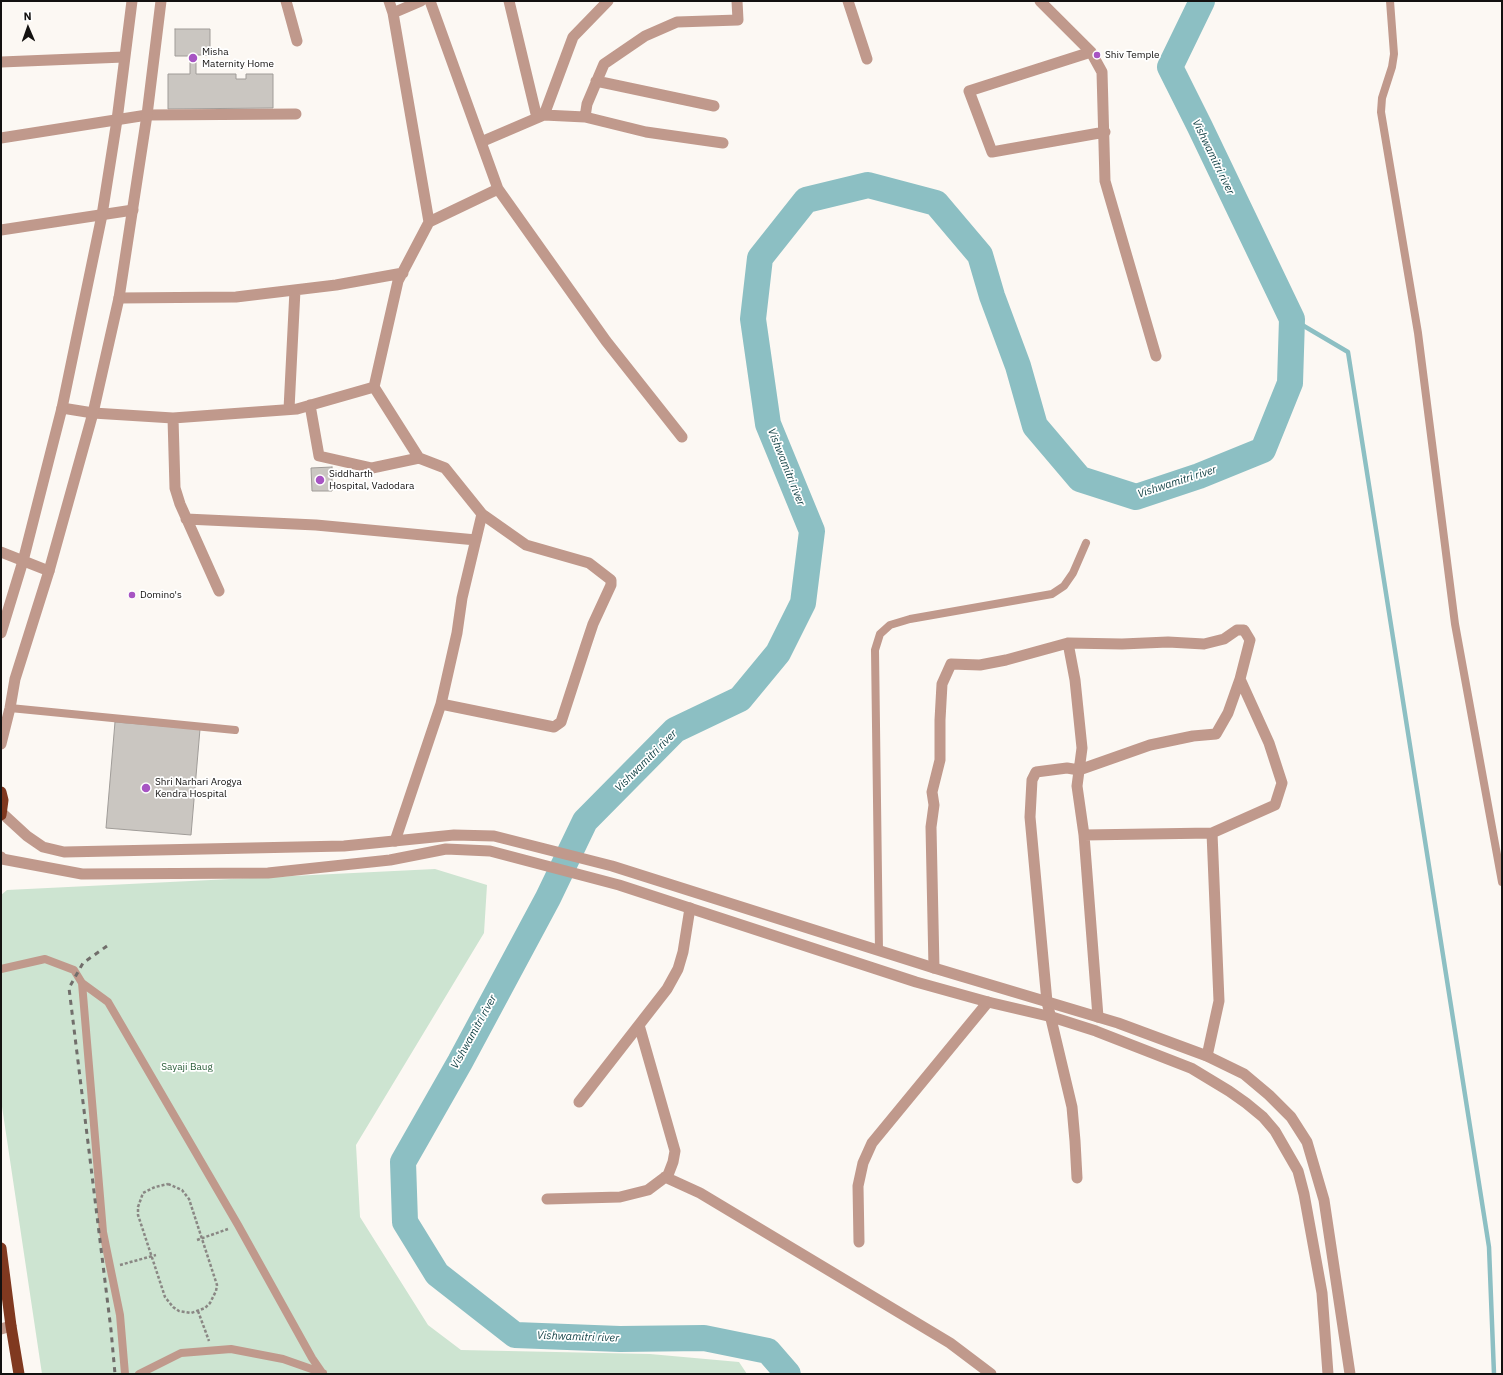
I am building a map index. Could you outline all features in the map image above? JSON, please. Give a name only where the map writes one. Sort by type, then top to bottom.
[{"type":"highway","points":[[1,792],[3,800],[2,814]]},
{"type":"highway","points":[[1,1248],[6,1327],[19,1374]]},
{"type":"street","points":[[1,633],[23,561],[62,408],[102,215],[117,120],[132,1]]},
{"type":"street","points":[[1,744],[10,708],[15,679],[50,571],[93,413],[119,298],[147,116],[161,1]]},
{"type":"street","points":[[286,1],[297,41]]},
{"type":"street","points":[[388,1],[393,13],[429,222],[398,281],[374,387],[419,458]]},
{"type":"street","points":[[393,13],[421,1]]},
{"type":"street","points":[[430,1],[498,189],[606,341],[682,437]]},
{"type":"street","points":[[509,1],[540,116]]},
{"type":"street","points":[[540,116],[572,37],[608,1]]},
{"type":"street","points":[[585,116],[587,104],[604,64],[645,36],[677,22],[738,20],[737,1]]},
{"type":"street","points":[[848,1],[867,59]]},
{"type":"street","points":[[1040,1],[1091,52],[1102,72],[1105,132],[1105,182],[1156,356]]},
{"type":"street","points":[[1091,52],[969,91],[992,152],[1105,132]]},
{"type":"street","points":[[1,62],[124,57]]},
{"type":"street","points":[[596,81],[714,106]]},
{"type":"street","points":[[1,138],[147,116],[296,114]]},
{"type":"street","points":[[481,142],[540,116],[585,116],[646,132],[722,143]]},
{"type":"street","points":[[429,222],[498,189]]},
{"type":"street","points":[[1,230],[133,210]]},
{"type":"street","points":[[119,298],[236,297],[336,285],[403,273]]},
{"type":"street","points":[[289,409],[294,290]]},
{"type":"street","points":[[62,408],[93,413],[173,418],[297,409],[374,387]]},
{"type":"street","points":[[310,405],[319,456],[372,468],[419,458],[446,468],[482,514],[526,545],[589,563],[611,580],[611,585],[593,624],[562,722],[554,727],[441,704]]},
{"type":"street","points":[[173,418],[175,488],[180,504],[219,591]]},
{"type":"street","points":[[395,841],[441,704],[457,633],[462,598],[482,514]]},
{"type":"street","points":[[186,518],[316,525],[476,540]]},
{"type":"street","points":[[1,552],[50,571]]},
{"type":"street","points":[[934,968],[931,827],[934,805],[932,792],[940,760],[942,684],[951,664],[980,665],[1006,660],[1068,643],[1122,644],[1168,642],[1204,644],[1224,639],[1236,630],[1244,630],[1250,640],[1240,679],[1228,714],[1216,734],[1193,736],[1150,745],[1079,770],[1067,768],[1036,772],[1032,780],[1030,817],[1047,1002],[1052,1017],[1066,1086],[1072,1106],[1077,1178]]},
{"type":"street","points":[[1068,643],[1075,680],[1082,748],[1076,786],[1084,835],[1098,1017]]},
{"type":"street","points":[[1084,835],[1212,833],[1275,805],[1282,783],[1269,743],[1240,679]]},
{"type":"street","points":[[2,814],[27,836],[43,847],[64,852],[344,846],[454,835],[494,836],[612,866],[878,951],[1118,1023],[1207,1056],[1244,1074],[1270,1095],[1291,1117],[1307,1142],[1324,1200],[1350,1374]]},
{"type":"street","points":[[1207,1056],[1219,1001],[1212,833]]},
{"type":"street","points":[[1,857],[2,859],[82,874],[268,874],[390,860],[446,848],[490,851],[619,885],[916,982],[988,1002],[1052,1017],[1096,1031],[1191,1068],[1230,1091],[1263,1117],[1275,1131],[1298,1171],[1304,1194],[1322,1293],[1328,1374]]},
{"type":"street","points":[[579,1102],[667,989],[678,969],[683,952],[690,908]]},
{"type":"street","points":[[859,1242],[858,1186],[863,1163],[872,1143],[988,1002]]},
{"type":"street","points":[[547,1199],[620,1197],[648,1190],[668,1175],[675,1151],[639,1025]]},
{"type":"street","points":[[665,1177],[700,1193],[950,1343],[991,1374]]},
{"type":"lane","points":[[1390,1],[1394,54],[1392,67],[1382,98],[1381,112],[1418,333],[1455,624],[1502,882]]},
{"type":"lane","points":[[878,951],[875,650],[880,634],[890,625],[910,619],[1052,594],[1064,586],[1073,573],[1086,543]]},
{"type":"lane","points":[[10,708],[236,730]]},
{"type":"lane","points":[[1,969],[44,959],[74,970],[82,983],[108,1002],[238,1225],[312,1358],[323,1374]]},
{"type":"lane","points":[[82,983],[103,1232],[120,1314],[125,1374]]},
{"type":"lane","points":[[139,1374],[181,1353],[231,1349],[283,1359],[323,1374]]},
{"type":"path","points":[[168,1184],[182,1190],[189,1199],[202,1238],[217,1285],[216,1291],[210,1303],[205,1308],[186,1313],[179,1312],[168,1303],[164,1297],[150,1257],[138,1215],[138,1207],[143,1193],[149,1189],[168,1184]]},
{"type":"path","points":[[197,1240],[238,1225]]},
{"type":"path","points":[[110,1268],[156,1255]]},
{"type":"path","points":[[198,1311],[212,1351]]},
{"type":"green space","name":"Sayaji Baug","points":[[435,869],[487,885],[484,933],[356,1145],[360,1217],[428,1325],[461,1350],[650,1354],[739,1362],[747,1374],[42,1374],[1,1100],[1,895],[7,890]]},
{"type":"building","points":[[175,29],[210,29],[210,55],[196,55],[196,74],[236,74],[236,79],[246,79],[246,74],[273,74],[273,108],[168,109],[168,74],[190,74],[190,56],[175,56]]},
{"type":"building","points":[[332,467],[332,491],[312,491],[311,468]]},
{"type":"building","points":[[115,722],[200,729],[191,835],[106,828]]},
{"type":"waterway","name":"Vishwamitri river","points":[[788,1374],[768,1351],[704,1338],[620,1339],[515,1335],[437,1274],[405,1222],[403,1162],[460,1062],[548,898],[585,821],[675,730],[740,699],[778,653],[803,603],[812,531],[768,424],[753,319],[760,258],[806,200],[868,185],[936,203],[980,255],[992,296],[1018,366],[1035,426],[1080,479],[1136,497],[1199,476],[1263,450],[1290,383],[1292,319],[1170,67],[1202,1]]},
{"type":"waterway","points":[[1292,319],[1348,352],[1489,1247],[1494,1374]]},
{"type":"railway","points":[[107,946],[83,963],[69,988],[111,1330],[115,1374]]},
{"type":"place","name":"Shiv Temple","points":[[1097,55]]},
{"type":"place","name":"Misha Maternity Home","points":[[193,58]]},
{"type":"place","name":"Siddharth Hospital, Vadodara","points":[[320,480]]},
{"type":"place","name":"Domino's","points":[[132,595]]},
{"type":"place","name":"Shri Narhari Arogya Kendra Hospital","points":[[146,788]]}]
